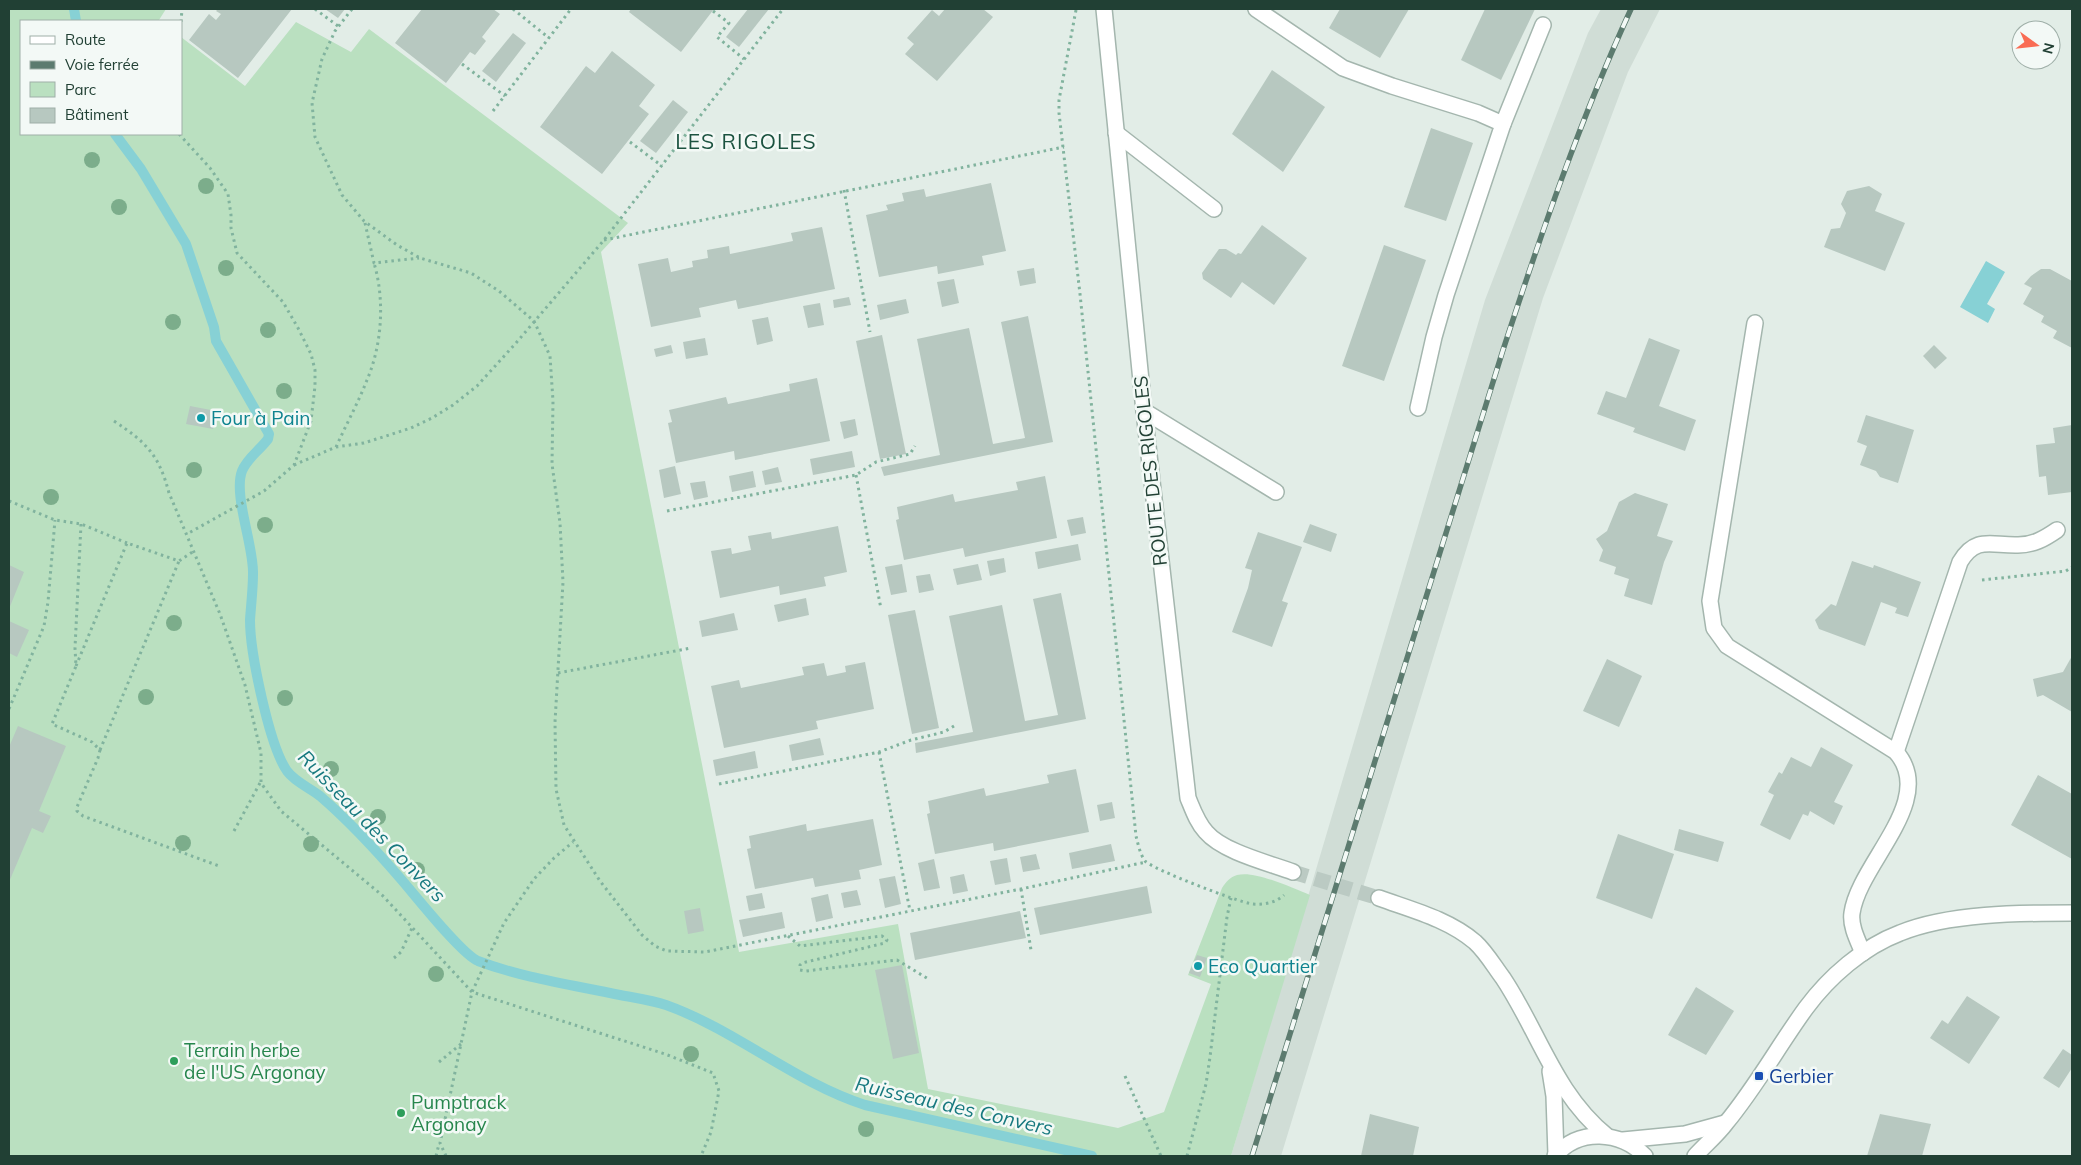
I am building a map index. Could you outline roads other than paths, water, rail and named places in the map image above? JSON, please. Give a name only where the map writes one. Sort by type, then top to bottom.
[{"type":"street","name":"ROUTE DES RIGOLES","points":[[1104,9],[1144,411],[1188,798],[1197,820],[1207,834],[1221,844],[1293,872]]},
{"type":"street","points":[[1256,9],[1343,68],[1392,86],[1478,113],[1503,124]]},
{"type":"street","points":[[1418,408],[1434,337],[1446,295],[1503,124],[1543,26]]},
{"type":"street","points":[[1116,133],[1214,208]]},
{"type":"street","points":[[1755,323],[1710,600],[1714,628],[1727,646],[1896,752],[1904,761],[1909,774],[1909,789],[1904,809],[1866,878],[1852,913],[1854,933],[1863,953]]},
{"type":"street","points":[[1144,411],[1276,492]]},
{"type":"street","points":[[1896,752],[1960,562],[1966,551],[1984,543],[2030,544],[2042,540],[2057,530]]},
{"type":"street","points":[[1378,898],[1437,918],[1476,942],[1489,957],[1519,1003],[1549,1064],[1566,1092],[1590,1122],[1607,1136]]},
{"type":"street","points":[[1695,1156],[1727,1122],[1808,1006],[1834,976],[1863,953],[1901,932],[1947,920],[2010,914],[2072,913]]},
{"type":"street","points":[[1549,1064],[1554,1096],[1555,1156]]},
{"type":"street","points":[[1623,1140],[1685,1134],[1727,1122]]},
{"type":"street","points":[[1555,1156],[1560,1150],[1576,1140],[1592,1136],[1607,1136],[1623,1140],[1637,1148],[1645,1156]]},
{"type":"water","points":[[1986,261],[2005,272],[1987,304],[1995,309],[1988,323],[1960,307]]},
{"type":"waterway","name":"Ruisseau des Convers","points":[[74,9],[76,20]]},
{"type":"waterway","name":"Ruisseau des Convers","points":[[116,135],[141,169],[186,244],[214,327],[216,341],[269,434],[268,439],[244,466],[240,481],[240,493],[253,574],[250,620],[253,653],[267,720],[280,758],[290,775],[320,796],[351,825],[391,867],[450,936],[470,956],[478,961],[530,977],[666,1005],[717,1028],[814,1083],[865,1105],[1092,1156]]},
{"type":"tunnel","points":[[1293,872],[1379,898]]},
{"type":"railway","points":[[1252,1156],[1517,307],[1578,135],[1631,9]]},
{"type":"place","name":"Four à Pain","points":[[201,418]]},
{"type":"place","name":"Eco Quartier","points":[[1198,966]]},
{"type":"place","name":"Terrain herbe de l'US Argonay","points":[[174,1061]]},
{"type":"place","name":"Gerbier","points":[[1759,1076]]},
{"type":"place","name":"Pumptrack Argonay","points":[[401,1113]]},
{"type":"district","name":"LES RIGOLES","points":[[746,142]]}]
